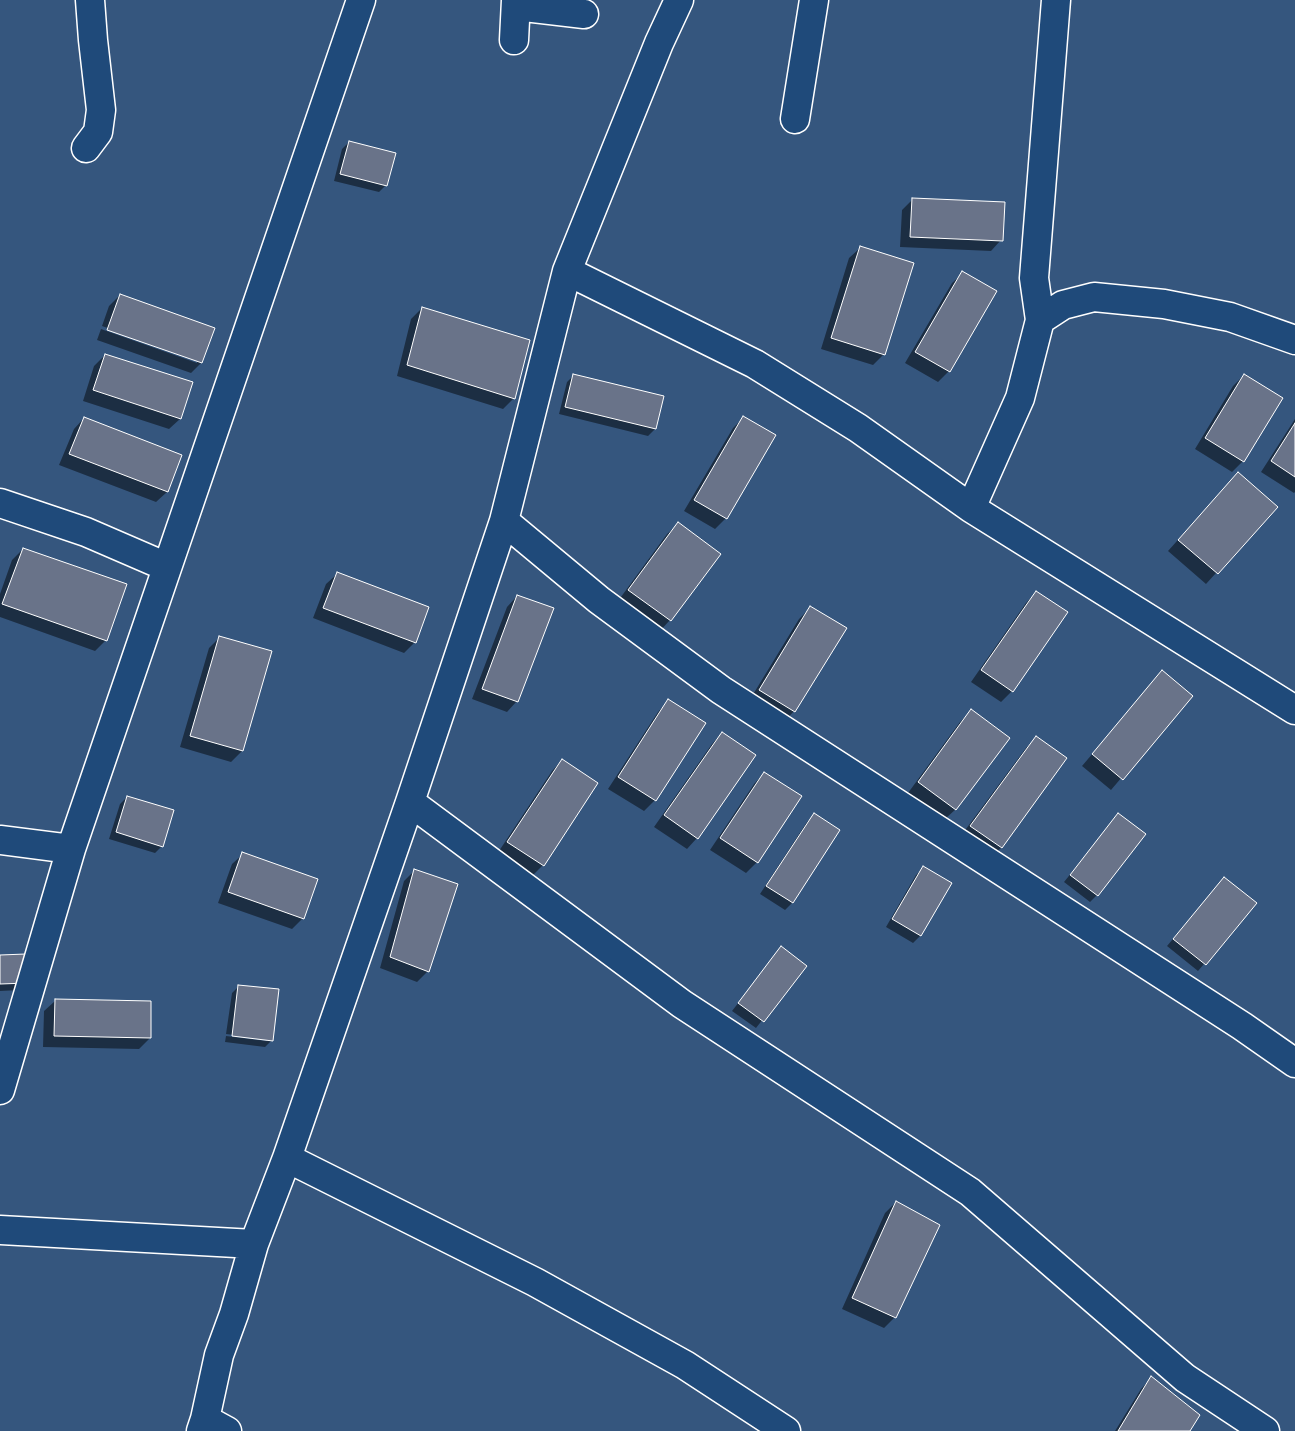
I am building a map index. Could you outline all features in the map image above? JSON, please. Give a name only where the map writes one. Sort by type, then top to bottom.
[{"type":"street","points":[[86,148],[98,132],[101,110],[90,0]]},
{"type":"street","points":[[0,1090],[71,849],[361,0]]},
{"type":"street","points":[[211,1427],[219,1355],[234,1314],[254,1244],[287,1158],[410,802],[504,521],[567,271],[659,43],[679,0]]},
{"type":"street","points":[[795,120],[814,0]]},
{"type":"street","points":[[971,508],[1020,398],[1040,320],[1034,278],[1056,0]]},
{"type":"street","points":[[514,40],[516,3],[584,14]]},
{"type":"street","points":[[567,271],[756,364],[858,428],[971,508],[1295,710]]},
{"type":"street","points":[[1040,320],[1063,305],[1094,298],[1164,304],[1230,317],[1295,340]]},
{"type":"street","points":[[0,503],[86,532],[167,566]]},
{"type":"street","points":[[504,521],[599,600],[721,690],[1242,1026],[1295,1063]]},
{"type":"street","points":[[410,802],[682,1004],[970,1192],[1185,1378],[1265,1431]]},
{"type":"street","points":[[0,840],[71,849]]},
{"type":"street","points":[[287,1158],[535,1282],[684,1365],[786,1431]]},
{"type":"street","points":[[0,1230],[254,1244]]},
{"type":"building","points":[[349,141],[396,153],[387,186],[340,174]]},
{"type":"building","points":[[912,198],[1005,202],[1003,241],[910,237]]},
{"type":"building","points":[[860,246],[914,263],[885,355],[831,338]]},
{"type":"building","points":[[962,271],[997,291],[950,372],[915,352]]},
{"type":"building","points":[[120,294],[215,328],[202,363],[107,330]]},
{"type":"building","points":[[422,307],[530,340],[515,399],[407,365]]},
{"type":"building","points":[[105,354],[193,382],[181,419],[93,390]]},
{"type":"building","points":[[573,374],[664,396],[656,429],[565,407]]},
{"type":"building","points":[[1244,374],[1283,398],[1244,462],[1205,438]]},
{"type":"building","points":[[743,416],[776,435],[727,519],[694,500]]},
{"type":"building","points":[[84,417],[182,455],[168,492],[69,454]]},
{"type":"building","points":[[1295,423],[1295,477],[1271,461]]},
{"type":"building","points":[[1238,472],[1278,507],[1218,574],[1178,540]]},
{"type":"building","points":[[678,522],[721,554],[671,621],[628,590]]},
{"type":"building","points":[[23,548],[127,584],[107,641],[2,604]]},
{"type":"building","points":[[337,572],[429,607],[416,643],[323,608]]},
{"type":"building","points":[[1036,591],[1068,612],[1013,692],[981,670]]},
{"type":"building","points":[[517,595],[554,608],[518,702],[482,689]]},
{"type":"building","points":[[810,606],[847,628],[795,712],[759,690]]},
{"type":"building","points":[[219,636],[272,651],[243,751],[190,736]]},
{"type":"building","points":[[1162,670],[1193,696],[1123,780],[1092,754]]},
{"type":"building","points":[[668,699],[706,723],[656,801],[618,777]]},
{"type":"building","points":[[971,709],[1010,738],[956,810],[918,782]]},
{"type":"building","points":[[722,732],[756,755],[698,839],[664,815]]},
{"type":"building","points":[[1036,736],[1067,758],[1002,848],[970,826]]},
{"type":"building","points":[[562,759],[598,783],[544,866],[507,842]]},
{"type":"building","points":[[764,772],[802,796],[758,863],[720,838]]},
{"type":"building","points":[[127,796],[174,810],[163,847],[116,832]]},
{"type":"building","points":[[814,813],[840,830],[793,903],[766,886]]},
{"type":"building","points":[[1118,813],[1146,834],[1098,896],[1070,875]]},
{"type":"building","points":[[242,852],[318,879],[304,919],[228,892]]},
{"type":"building","points":[[923,866],[952,883],[921,936],[892,919]]},
{"type":"building","points":[[414,869],[458,884],[429,972],[390,957]]},
{"type":"building","points":[[1224,877],[1257,903],[1206,965],[1173,939]]},
{"type":"building","points":[[781,946],[807,966],[764,1022],[738,1003]]},
{"type":"building","points":[[26,954],[28,983],[0,984],[0,955]]},
{"type":"building","points":[[238,985],[279,989],[273,1041],[232,1036]]},
{"type":"building","points":[[55,999],[151,1001],[151,1038],[54,1036]]},
{"type":"building","points":[[896,1201],[940,1225],[896,1318],[852,1298]]},
{"type":"building","points":[[1151,1376],[1200,1415],[1190,1431],[1118,1431]]}]
